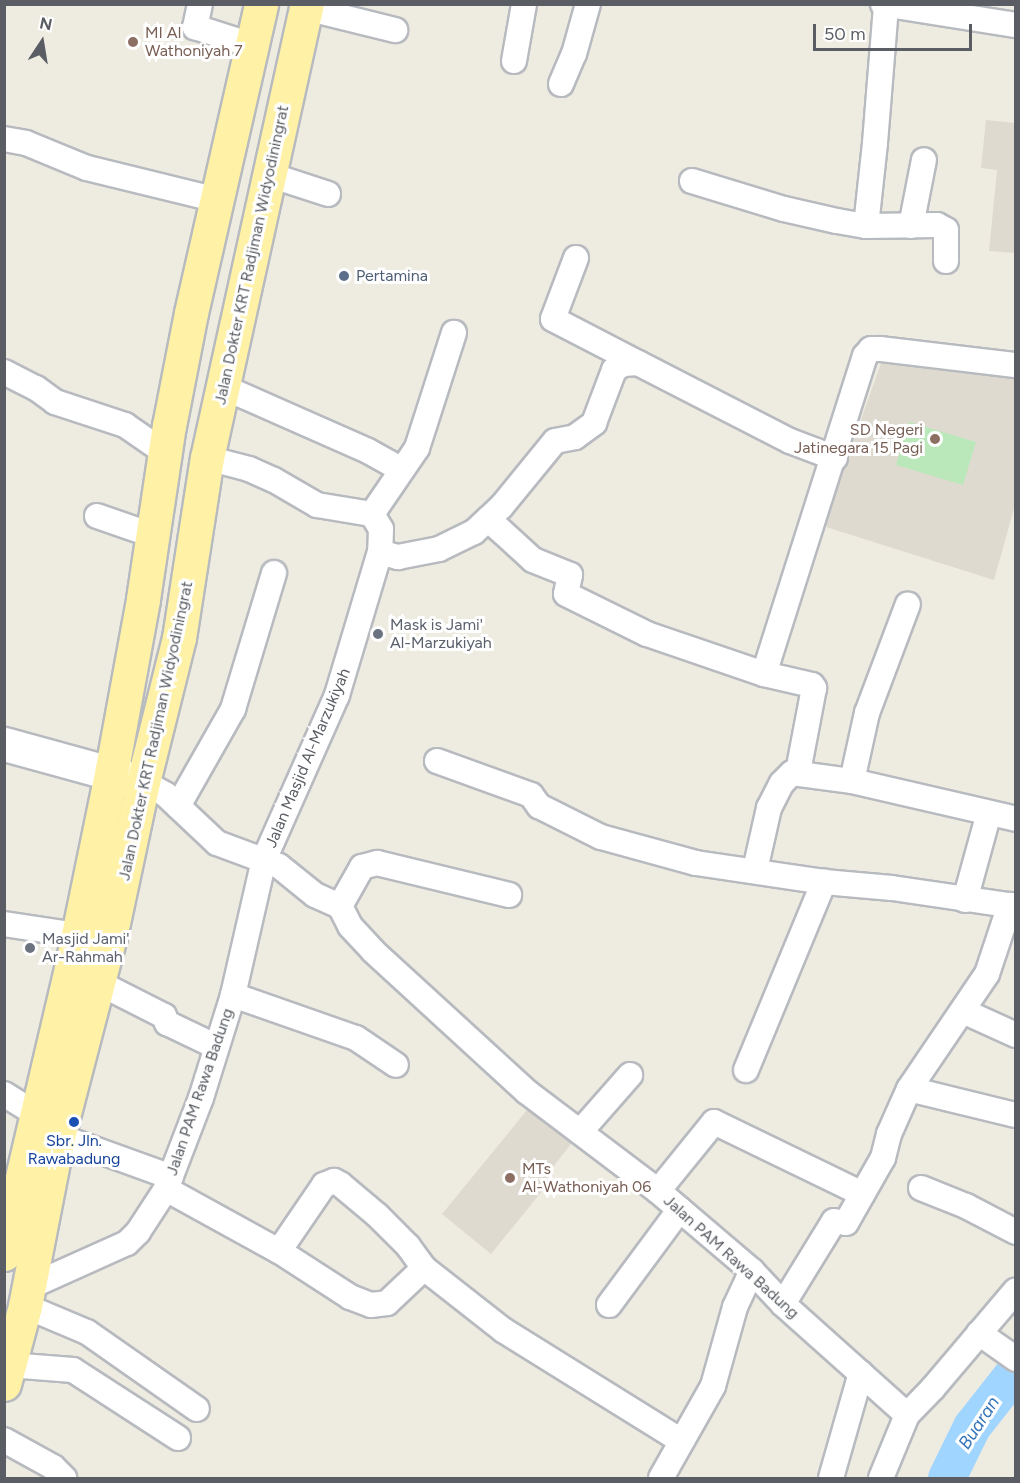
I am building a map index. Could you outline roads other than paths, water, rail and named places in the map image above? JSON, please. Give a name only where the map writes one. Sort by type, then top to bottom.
[{"type":"main road","name":"Jalan Dokter KRT Radjiman Widyodiningrat","points":[[7,1375],[27,1296],[47,1126],[77,935],[111,774],[153,535],[164,452],[261,4]]},
{"type":"main road","name":"Jalan Dokter KRT Radjiman Widyodiningrat","points":[[6,1240],[99,983],[143,782],[179,639],[207,458],[307,6]]},
{"type":"street","points":[[200,4],[195,27],[251,45]]},
{"type":"street","points":[[514,62],[524,4]]},
{"type":"street","points":[[561,84],[574,54],[588,4]]},
{"type":"street","points":[[866,226],[875,143],[884,5],[1016,25]]},
{"type":"street","points":[[307,6],[395,30]]},
{"type":"street","points":[[4,139],[26,143],[87,168],[217,200]]},
{"type":"street","points":[[911,225],[924,160]]},
{"type":"street","points":[[270,175],[328,194]]},
{"type":"street","points":[[692,180],[784,209],[866,226],[943,227],[946,231],[946,261]]},
{"type":"street","points":[[576,258],[553,319],[790,441],[835,458]]},
{"type":"street","points":[[372,514],[417,448],[454,333]]},
{"type":"street","points":[[764,674],[866,356],[871,349],[1016,365]]},
{"type":"street","points":[[207,458],[266,476],[317,505],[372,514],[381,529],[380,552],[398,557],[423,554],[457,541],[488,519],[555,441],[575,437],[594,423],[614,370],[623,364],[638,363]]},
{"type":"street","points":[[4,372],[27,383],[55,402],[126,425],[164,452]]},
{"type":"street","points":[[223,387],[368,450],[401,469]]},
{"type":"street","points":[[97,516],[153,535]]},
{"type":"street","points":[[488,519],[533,561],[570,575],[566,594],[647,634],[764,674],[812,685],[814,688],[798,772]]},
{"type":"street","name":"Jalan Masjid Al-Marzukiyah","points":[[264,860],[337,695],[380,552]]},
{"type":"street","points":[[178,806],[233,709],[274,573]]},
{"type":"street","points":[[852,781],[867,713],[908,604]]},
{"type":"street","points":[[4,744],[143,782],[166,795],[217,843],[279,866],[315,895],[340,906],[362,867],[377,863],[509,895]]},
{"type":"street","points":[[437,761],[531,795],[539,806],[601,837],[696,863],[824,882],[892,888],[1013,905],[987,974],[909,1089],[889,1134],[883,1158],[845,1224],[834,1221],[783,1304]]},
{"type":"street","points":[[755,870],[769,808],[782,783],[792,773],[852,781],[1016,819]]},
{"type":"street","points":[[965,900],[989,813]]},
{"type":"street","name":"Jalan PAM Rawa Badung","points":[[27,1296],[128,1242],[138,1232],[169,1183],[201,1098],[233,995],[264,860]]},
{"type":"street","points":[[746,1070],[824,882]]},
{"type":"street","name":"Jalan PAM Rawa Badung","points":[[340,906],[350,926],[373,951],[526,1092],[680,1209],[752,1271],[783,1304],[907,1415]]},
{"type":"street","points":[[6,929],[77,935]]},
{"type":"street","points":[[99,983],[165,1016],[167,1023],[217,1047]]},
{"type":"street","points":[[233,995],[356,1038],[396,1065]]},
{"type":"street","points":[[963,1011],[1016,1035]]},
{"type":"street","points":[[580,1132],[630,1075]]},
{"type":"street","points":[[909,1089],[1016,1115]]},
{"type":"street","points":[[4,1094],[35,1113],[47,1126],[169,1183],[350,1297],[371,1305],[387,1303],[424,1268]]},
{"type":"street","points":[[658,1191],[714,1122],[862,1194]]},
{"type":"street","points":[[279,1251],[324,1185],[334,1181],[377,1215],[408,1246],[424,1268],[503,1330],[680,1440]]},
{"type":"street","points":[[921,1188],[966,1206],[1016,1232]]},
{"type":"street","points":[[609,1305],[680,1209]]},
{"type":"street","points":[[661,1479],[680,1440],[713,1386],[735,1307],[752,1271]]},
{"type":"street","points":[[881,1479],[907,1415],[933,1388],[997,1346],[1016,1290]]},
{"type":"street","points":[[27,1296],[87,1332],[197,1409]]},
{"type":"street","points":[[7,1375],[74,1370],[178,1438]]},
{"type":"street","points":[[831,1479],[861,1373]]},
{"type":"street","points":[[4,1440],[53,1467],[64,1479]]},
{"type":"waterway","name":"Buaran","points":[[947,1478],[972,1427],[1016,1371]]},
{"type":"place","name":"MI Al Wathoniyah 7","points":[[133,42]]},
{"type":"place","name":"Pertamina","points":[[344,276]]},
{"type":"place","name":"SD Negeri Jatinegara 15 Pagi","points":[[935,439]]},
{"type":"place","name":"Mask is Jami' Al-Marzukiyah","points":[[378,634]]},
{"type":"place","name":"Masjid Jami' Ar-Rahmah","points":[[30,948]]},
{"type":"place","name":"Sbr. Jln. Rawabadung","points":[[74,1122]]},
{"type":"place","name":"MTs Al-Wathoniyah 06","points":[[510,1178]]}]
